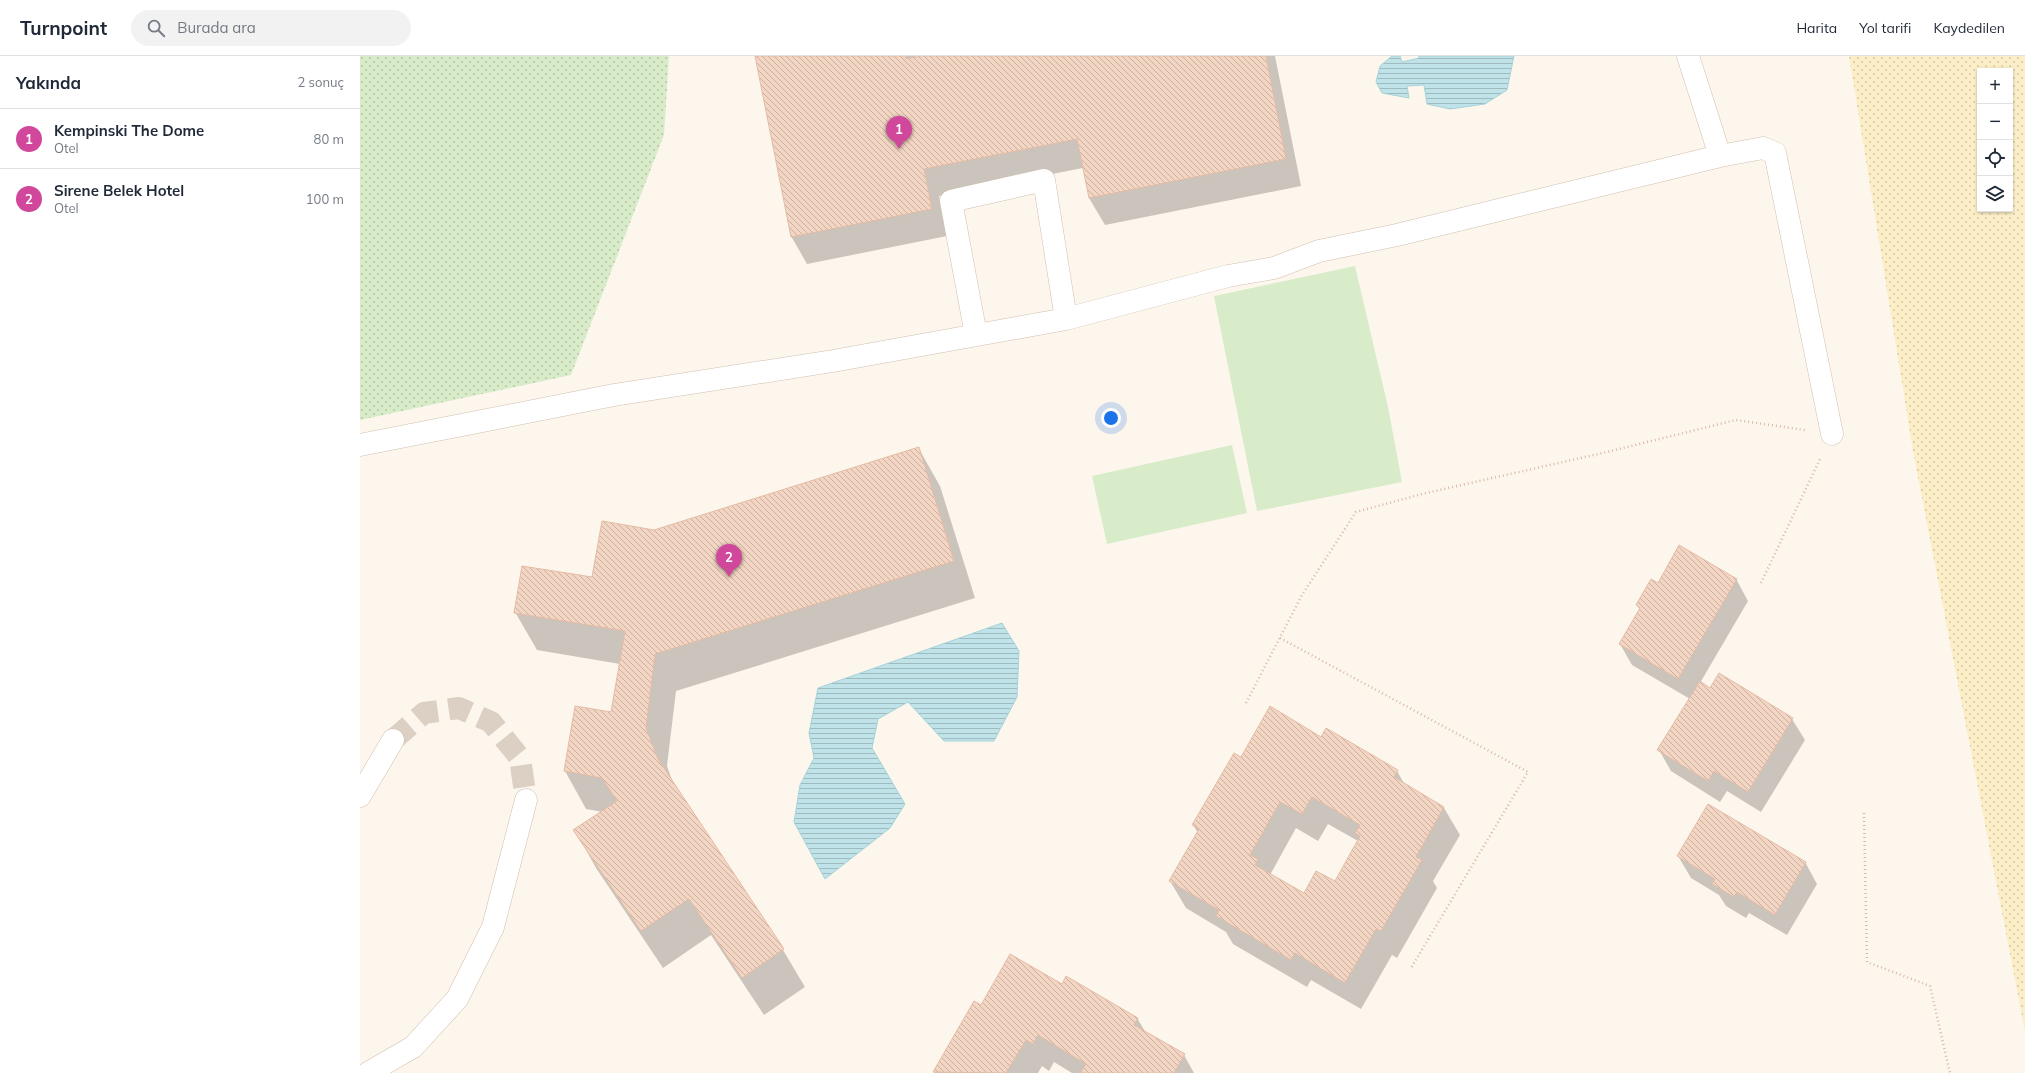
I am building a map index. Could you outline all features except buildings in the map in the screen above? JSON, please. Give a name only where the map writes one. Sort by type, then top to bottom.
[{"type":"lane","points":[[1688,56],[1720,156]]},
{"type":"lane","points":[[360,445],[614,395],[833,361],[1066,319],[1228,276],[1274,268],[1319,251],[1397,235],[1720,156],[1763,148],[1775,153],[1832,434]]},
{"type":"lane","points":[[976,335],[951,201],[1044,180],[1066,319]]},
{"type":"lane","points":[[360,796],[393,740]]},
{"type":"lane","points":[[368,1073],[413,1047],[457,999],[493,927],[526,800]]},
{"type":"path","points":[[1246,703],[1302,595],[1356,512],[1422,494],[1607,452],[1736,420],[1832,434],[1761,583]]},
{"type":"path","points":[[1280,638],[1528,772],[1410,968]]},
{"type":"path","points":[[1864,813],[1867,962],[1930,986],[1950,1073]]},
{"type":"green space","points":[[360,56],[669,56],[664,135],[571,375],[360,420]]},
{"type":"green space","points":[[1355,266],[1388,407],[1402,482],[1257,511],[1214,296]]},
{"type":"green space","points":[[1232,445],[1247,513],[1107,544],[1092,476]]},
{"type":"sand","points":[[1849,56],[2025,56],[2025,1032],[1913,451]]},
{"type":"water","points":[[1392,56],[1400,56],[1402,62],[1419,58],[1419,56],[1514,56],[1507,90],[1485,104],[1450,109],[1427,104],[1424,85],[1407,86],[1409,98],[1382,93],[1376,82],[1380,66]]},
{"type":"water","points":[[1002,623],[1019,651],[1017,697],[994,741],[944,741],[908,702],[878,719],[872,748],[905,804],[890,828],[825,879],[794,822],[800,785],[814,758],[809,733],[818,688]]},
{"type":"tunnel","points":[[393,740],[424,713],[459,708],[491,722],[520,758],[526,800]]},
{"type":"place","name":"Kempinski The Dome","points":[[899,149]]},
{"type":"place","name":"Sirene Belek Hotel","points":[[729,577]]}]
